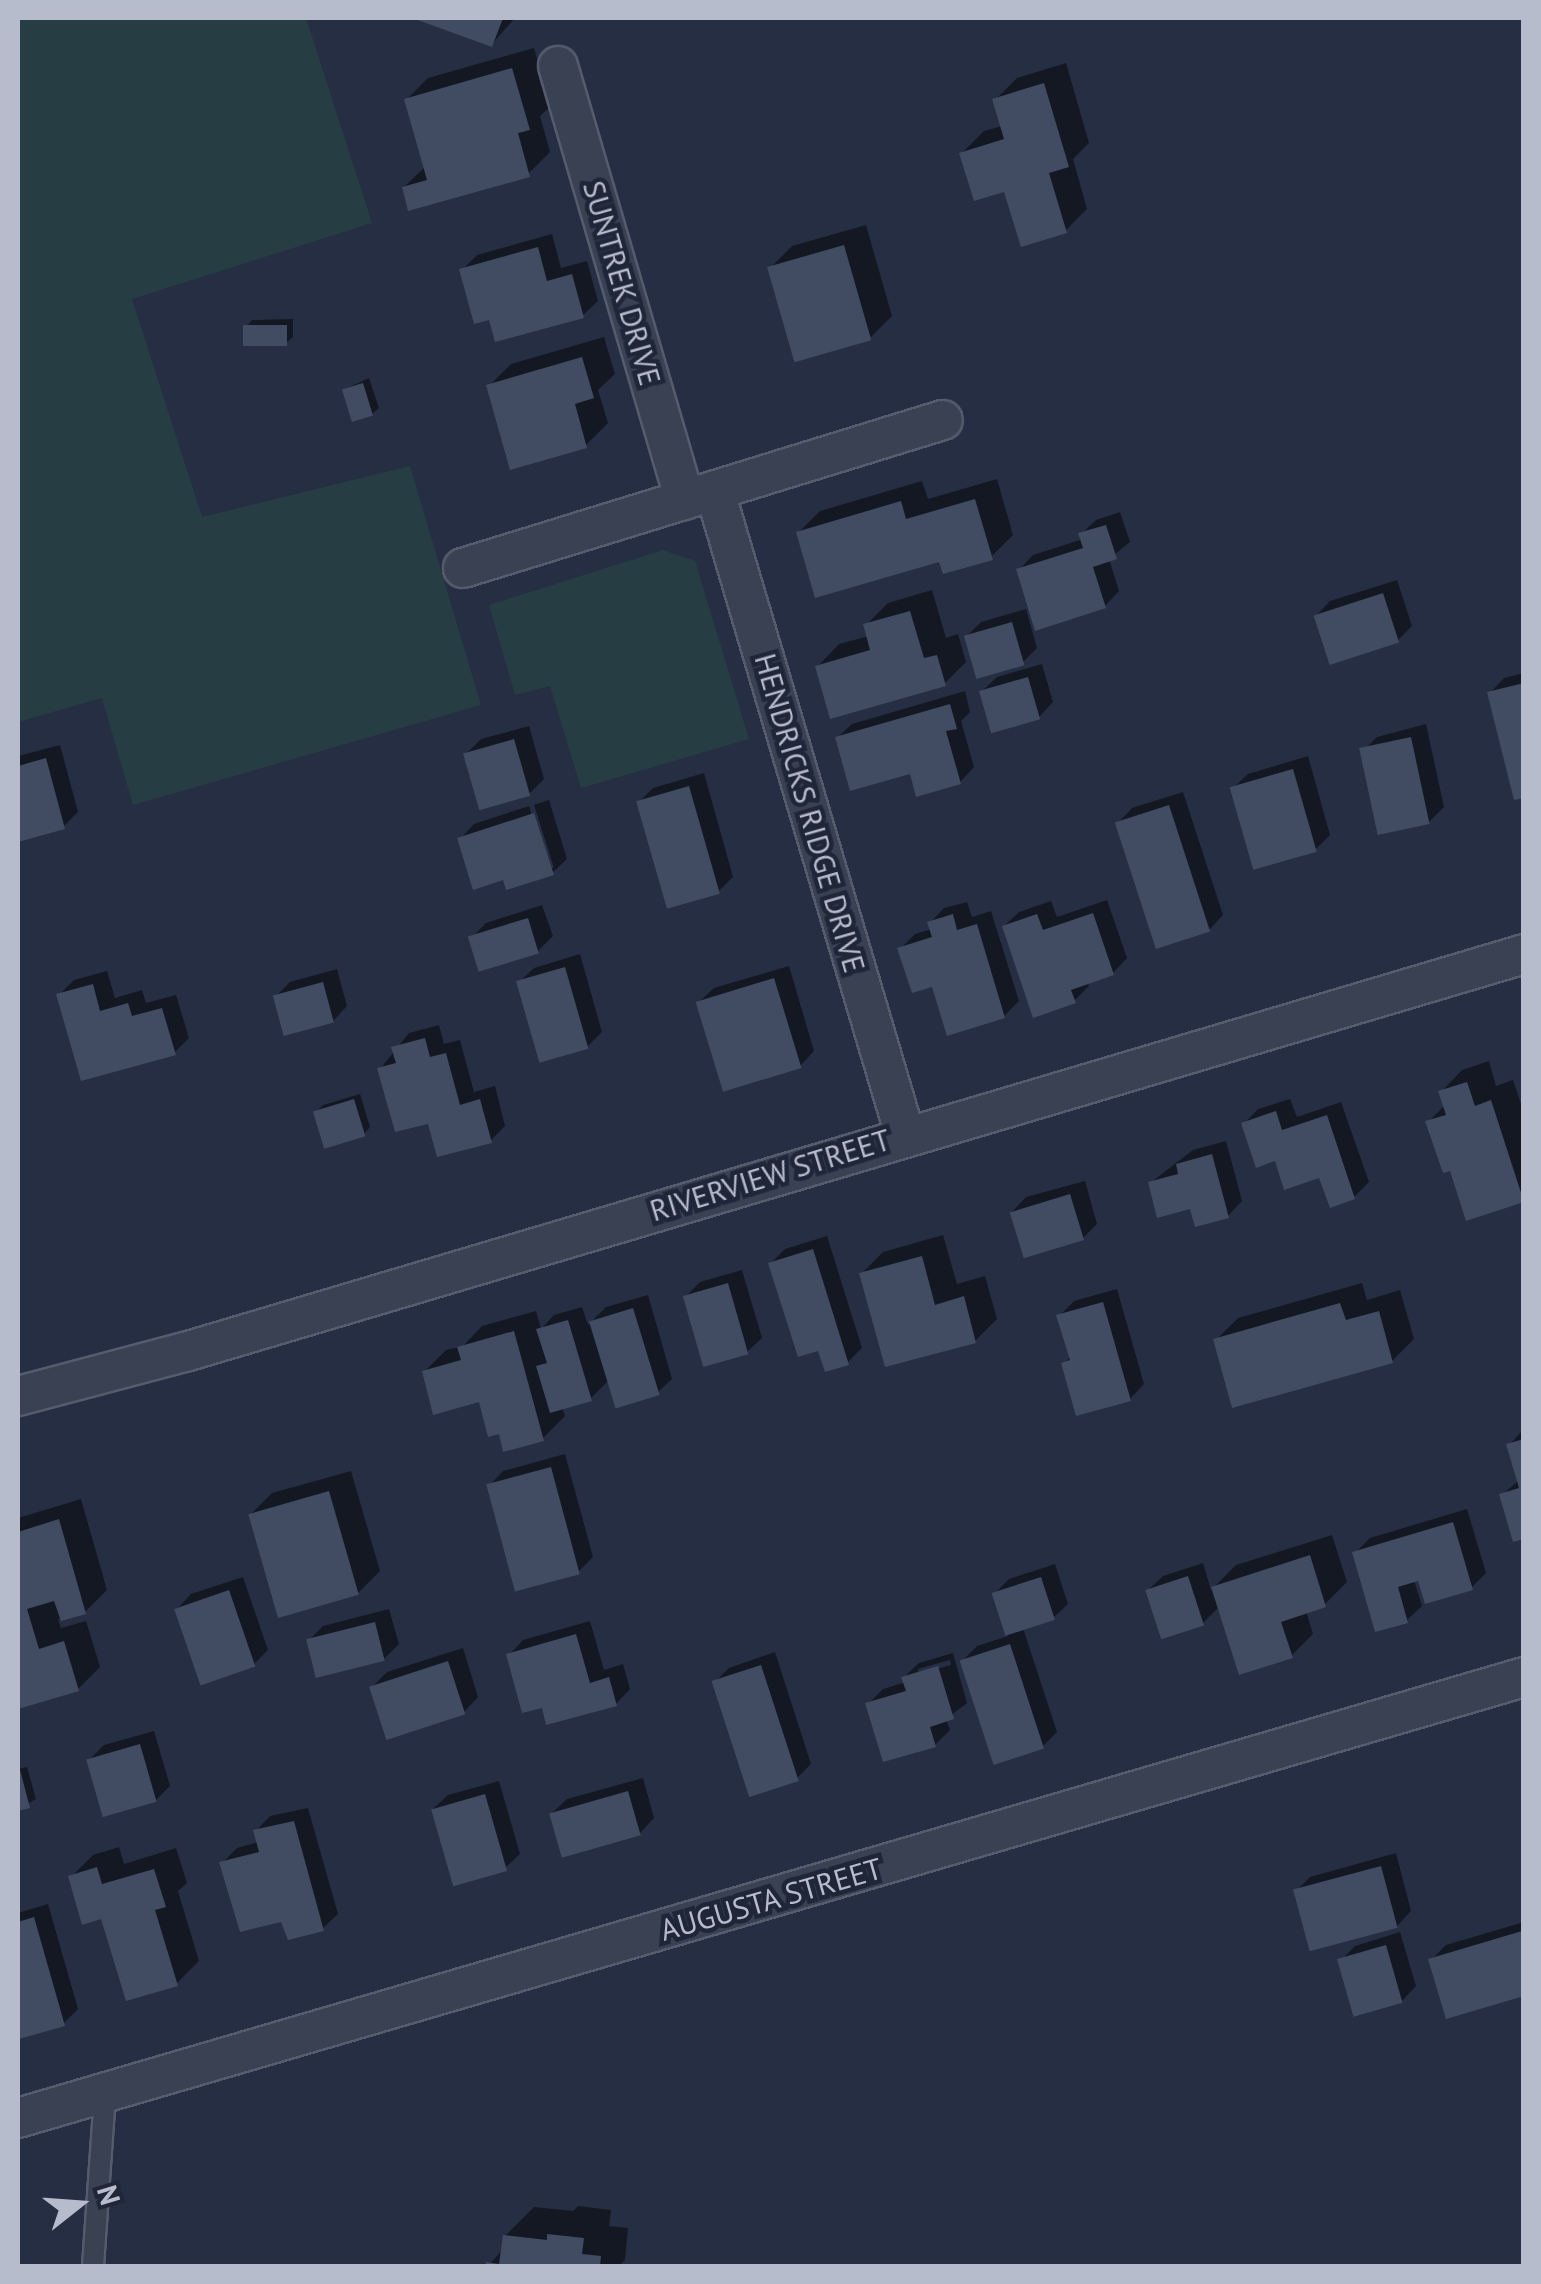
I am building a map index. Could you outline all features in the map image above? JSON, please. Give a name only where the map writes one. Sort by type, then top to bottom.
[{"type":"street","name":"SUNTREK DRIVE","points":[[558,66],[700,496]]},
{"type":"street","points":[[463,568],[943,420]]},
{"type":"street","name":"HENDRICKS RIDGE DRIVE","points":[[700,496],[905,1135]]},
{"type":"street","name":"RIVERVIEW STREET","points":[[18,1396],[185,1352],[1524,954]]},
{"type":"street","name":"AUGUSTA STREET","points":[[18,2118],[1524,1677]]},
{"type":"lane","points":[[93,2266],[105,2093]]},
{"type":"shaded area","points":[[18,18],[306,18],[372,223],[132,299],[202,517],[410,466],[481,705],[133,805],[102,698],[18,722]]},
{"type":"shaded area","points":[[663,550],[695,561],[749,739],[581,788],[550,686],[515,695],[489,605]]},
{"type":"building","points":[[412,18],[503,18],[492,47]]},
{"type":"building","points":[[512,68],[530,130],[518,133],[530,177],[408,211],[402,187],[427,180],[404,99]]},
{"type":"building","points":[[1044,83],[1069,167],[1049,173],[1067,233],[1021,247],[1004,192],[974,201],[959,153],[1004,139],[992,99]]},
{"type":"building","points":[[844,245],[871,340],[794,362],[767,267]]},
{"type":"building","points":[[538,247],[547,281],[572,274],[584,318],[495,342],[489,320],[474,324],[459,269]]},
{"type":"building","points":[[243,325],[287,325],[287,346],[243,346]]},
{"type":"building","points":[[582,357],[594,398],[575,404],[587,448],[510,470],[486,385]]},
{"type":"building","points":[[363,383],[373,416],[352,422],[342,389]]},
{"type":"building","points":[[975,499],[993,560],[943,574],[939,562],[815,598],[796,532],[901,501],[906,519]]},
{"type":"building","points":[[1106,525],[1117,559],[1093,567],[1106,608],[1035,631],[1016,569],[1083,548],[1078,533]]},
{"type":"building","points":[[1383,593],[1399,642],[1330,665],[1314,616]]},
{"type":"building","points":[[910,611],[924,658],[937,655],[946,686],[830,719],[815,666],[870,650],[863,624]]},
{"type":"building","points":[[1012,622],[1024,665],[976,679],[964,636]]},
{"type":"building","points":[[1028,677],[1040,719],[991,733],[979,691]]},
{"type":"building","points":[[1524,683],[1524,798],[1514,800],[1487,692]]},
{"type":"building","points":[[950,704],[957,729],[946,731],[961,784],[916,797],[910,774],[850,791],[835,737]]},
{"type":"building","points":[[1411,737],[1430,824],[1378,835],[1359,748]]},
{"type":"building","points":[[514,739],[530,796],[479,810],[463,754]]},
{"type":"building","points":[[46,758],[65,829],[18,842],[18,766]]},
{"type":"building","points":[[1293,769],[1317,852],[1253,870],[1230,787]]},
{"type":"building","points":[[689,786],[720,894],[667,909],[636,801]]},
{"type":"building","points":[[1169,805],[1210,931],[1156,949],[1115,823]]},
{"type":"building","points":[[534,813],[554,875],[506,890],[503,880],[473,890],[457,838]]},
{"type":"building","points":[[1093,913],[1114,975],[1071,990],[1076,1003],[1033,1018],[1002,926],[1037,914],[1043,930]]},
{"type":"building","points":[[953,914],[957,930],[977,924],[1005,1018],[947,1036],[932,987],[912,993],[897,948],[932,937],[927,922]]},
{"type":"building","points":[[528,918],[539,953],[479,972],[468,936]]},
{"type":"building","points":[[565,967],[588,1049],[539,1063],[516,981]]},
{"type":"building","points":[[774,978],[801,1068],[723,1092],[696,1002]]},
{"type":"building","points":[[323,982],[334,1023],[284,1036],[273,995]]},
{"type":"building","points":[[93,984],[100,1011],[128,1003],[132,1016],[162,1008],[176,1055],[81,1081],[56,994]]},
{"type":"building","points":[[425,1038],[430,1057],[446,1053],[460,1105],[480,1099],[492,1143],[437,1157],[428,1124],[395,1132],[377,1068],[396,1063],[391,1047]]},
{"type":"building","points":[[1467,1082],[1475,1106],[1491,1100],[1524,1202],[1466,1221],[1450,1171],[1443,1173],[1425,1121],[1446,1115],[1438,1091]]},
{"type":"building","points":[[354,1099],[365,1136],[324,1149],[313,1112]]},
{"type":"building","points":[[1276,1111],[1282,1130],[1327,1115],[1355,1199],[1330,1208],[1319,1178],[1284,1190],[1275,1161],[1256,1168],[1241,1123]]},
{"type":"building","points":[[1212,1154],[1229,1218],[1195,1227],[1190,1209],[1157,1218],[1148,1182],[1178,1174],[1176,1164]]},
{"type":"building","points":[[1070,1194],[1084,1240],[1024,1258],[1010,1212]]},
{"type":"building","points":[[813,1249],[849,1365],[825,1372],[818,1351],[798,1357],[768,1263]]},
{"type":"building","points":[[922,1256],[935,1305],[964,1296],[976,1343],[885,1367],[859,1273]]},
{"type":"building","points":[[728,1283],[748,1354],[703,1367],[683,1296]]},
{"type":"building","points":[[1103,1302],[1131,1401],[1076,1416],[1061,1363],[1070,1360],[1056,1315]]},
{"type":"building","points":[[1340,1303],[1346,1320],[1379,1311],[1393,1363],[1232,1408],[1213,1339]]},
{"type":"building","points":[[633,1308],[660,1395],[616,1408],[589,1321]]},
{"type":"building","points":[[568,1320],[592,1401],[550,1413],[536,1366],[547,1363],[536,1329]]},
{"type":"building","points":[[514,1331],[544,1441],[503,1452],[499,1434],[488,1437],[479,1402],[433,1415],[422,1371],[461,1360],[457,1347]]},
{"type":"building","points":[[1524,1439],[1524,1539],[1513,1542],[1499,1494],[1519,1488],[1506,1444]]},
{"type":"building","points":[[551,1467],[580,1574],[515,1592],[486,1484]]},
{"type":"building","points":[[329,1491],[359,1595],[278,1618],[248,1514]]},
{"type":"building","points":[[59,1519],[86,1614],[61,1621],[54,1601],[27,1609],[39,1649],[64,1641],[79,1691],[18,1709],[18,1532]]},
{"type":"building","points":[[1453,1522],[1473,1590],[1425,1604],[1418,1581],[1398,1587],[1408,1623],[1375,1632],[1352,1552]]},
{"type":"building","points":[[1310,1555],[1326,1607],[1281,1622],[1293,1658],[1239,1675],[1211,1587]]},
{"type":"building","points":[[1188,1576],[1204,1625],[1161,1639],[1145,1590]]},
{"type":"building","points":[[1041,1577],[1055,1620],[1005,1636],[992,1593]]},
{"type":"building","points":[[229,1590],[255,1667],[201,1685],[174,1609]]},
{"type":"building","points":[[375,1622],[385,1661],[316,1678],[306,1639]]},
{"type":"building","points":[[576,1634],[590,1683],[609,1677],[617,1706],[546,1725],[542,1708],[522,1713],[506,1654]]},
{"type":"building","points":[[1010,1644],[1044,1749],[994,1765],[960,1660]]},
{"type":"building","points":[[448,1661],[465,1714],[386,1740],[369,1687]]},
{"type":"building","points":[[761,1665],[799,1781],[749,1797],[712,1681]]},
{"type":"building","points":[[938,1666],[954,1719],[930,1727],[936,1747],[883,1762],[865,1703],[906,1691],[901,1677]]},
{"type":"building","points":[[140,1744],[157,1802],[103,1817],[86,1759]]},
{"type":"building","points":[[18,1766],[30,1808],[18,1811]]},
{"type":"building","points":[[628,1791],[641,1835],[562,1858],[549,1814]]},
{"type":"building","points":[[485,1794],[507,1871],[453,1886],[431,1809]]},
{"type":"building","points":[[294,1821],[324,1931],[288,1940],[281,1922],[240,1932],[219,1862],[259,1852],[253,1830]]},
{"type":"building","points":[[1381,1866],[1398,1928],[1310,1951],[1293,1890]]},
{"type":"building","points":[[97,1867],[102,1884],[154,1869],[166,1907],[155,1910],[178,1986],[126,2001],[101,1919],[82,1925],[68,1876]]},
{"type":"building","points":[[34,1917],[65,2026],[19,2039],[18,1922]]},
{"type":"building","points":[[1522,1931],[1524,1996],[1446,2019],[1428,1959]]},
{"type":"building","points":[[1386,1945],[1403,2003],[1354,2017],[1337,1959]]},
{"type":"building","points":[[547,2234],[584,2238],[582,2254],[601,2256],[600,2266],[485,2266],[486,2262],[499,2264],[503,2235],[547,2240]]}]
